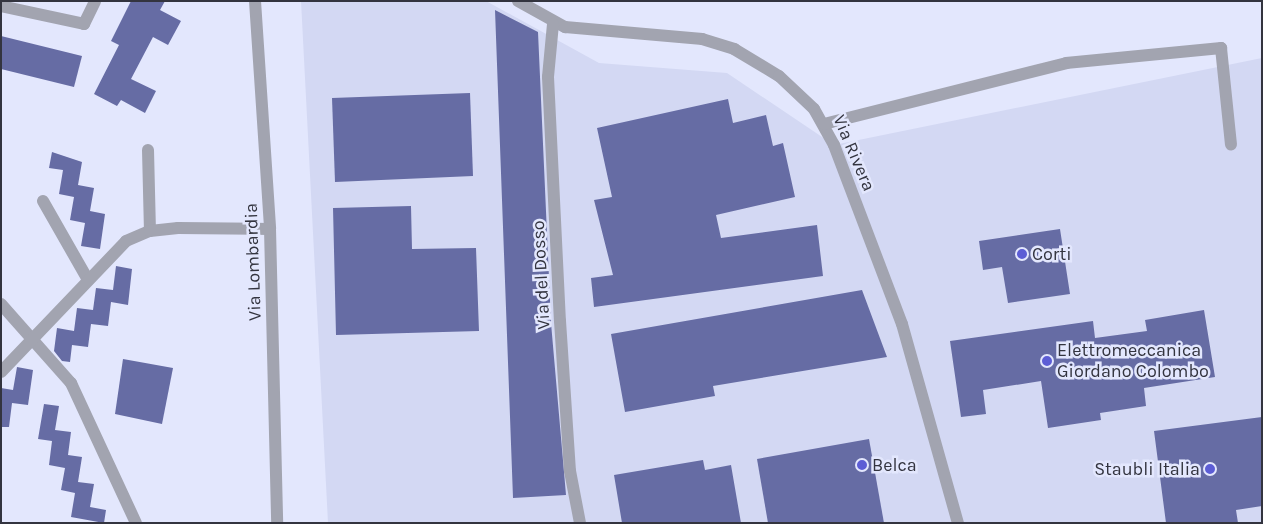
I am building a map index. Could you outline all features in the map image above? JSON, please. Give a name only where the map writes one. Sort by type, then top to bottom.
[{"type":"street","points":[[1,6],[84,24],[95,1]]},
{"type":"street","name":"Via Lombardia","points":[[255,1],[270,229],[278,523]]},
{"type":"street","name":"Via Rivera","points":[[518,1],[553,24],[702,39],[734,48],[792,86],[824,124],[902,324],[958,523]]},
{"type":"street","name":"Via del Dosso","points":[[553,24],[548,77],[560,322],[570,471],[580,523]]},
{"type":"street","points":[[824,124],[1066,63],[1222,48],[1231,144]]},
{"type":"street","points":[[148,150],[150,231]]},
{"type":"street","points":[[43,201],[88,280]]},
{"type":"street","points":[[1,372],[126,241],[150,231],[178,228],[270,229]]},
{"type":"street","points":[[1,304],[71,383],[136,523]]},
{"type":"shaded area","points":[[301,1],[486,1],[599,63],[727,73],[834,145],[1262,58],[1262,523],[328,523]]},
{"type":"building","points":[[131,1],[165,1],[160,10],[181,21],[168,45],[153,37],[131,79],[156,91],[145,113],[121,100],[117,106],[94,94],[119,45],[111,41]]},
{"type":"building","points":[[495,10],[538,32],[551,323],[566,495],[513,498]]},
{"type":"building","points":[[1,36],[82,56],[74,87],[1,69]]},
{"type":"building","points":[[470,93],[473,176],[335,182],[332,98]]},
{"type":"building","points":[[728,99],[733,123],[766,115],[773,146],[783,143],[795,197],[716,215],[721,238],[817,225],[823,276],[594,307],[591,278],[613,275],[594,200],[612,197],[597,128]]},
{"type":"building","points":[[52,152],[82,162],[78,185],[94,188],[90,211],[105,214],[100,249],[81,246],[85,223],[70,220],[74,197],[59,194],[63,170],[49,168]]},
{"type":"building","points":[[411,206],[412,249],[476,248],[479,331],[336,335],[333,208]]},
{"type":"building","name":"Corti","points":[[1060,229],[1070,294],[1008,303],[1002,267],[983,270],[979,241]]},
{"type":"building","points":[[116,266],[132,269],[128,305],[111,302],[108,326],[91,324],[88,347],[72,345],[70,362],[62,361],[54,351],[57,328],[74,331],[77,308],[93,310],[96,288],[113,290]]},
{"type":"building","points":[[862,290],[887,357],[713,386],[715,396],[625,412],[611,334]]},
{"type":"building","name":"Elettromeccanica Giordano Colombo","points":[[1204,310],[1215,377],[1144,388],[1146,406],[1100,413],[1101,420],[1048,428],[1041,381],[983,390],[986,414],[961,417],[950,341],[1093,321],[1095,338],[1147,331],[1145,320]]},
{"type":"building","points":[[123,359],[173,368],[162,424],[115,414]]},
{"type":"building","points":[[17,367],[33,370],[28,405],[12,403],[9,427],[1,427],[1,388],[13,390]]},
{"type":"building","points":[[44,404],[59,406],[55,430],[71,432],[68,455],[82,457],[78,482],[94,484],[90,507],[106,510],[104,523],[71,517],[75,493],[61,490],[65,468],[49,465],[52,441],[38,439]]},
{"type":"building","name":"Staubli Italia","points":[[1262,417],[1262,506],[1236,510],[1238,523],[1166,523],[1154,431]]},
{"type":"building","points":[[869,439],[884,523],[768,523],[757,459]]},
{"type":"building","points":[[703,460],[705,470],[731,465],[741,523],[622,523],[614,475]]},
{"type":"place","name":"Corti","points":[[1022,254]]},
{"type":"place","name":"Elettromeccanica Giordano Colombo","points":[[1047,361]]},
{"type":"place","name":"Belca","points":[[862,465]]},
{"type":"place","name":"Staubli Italia","points":[[1210,469]]}]
